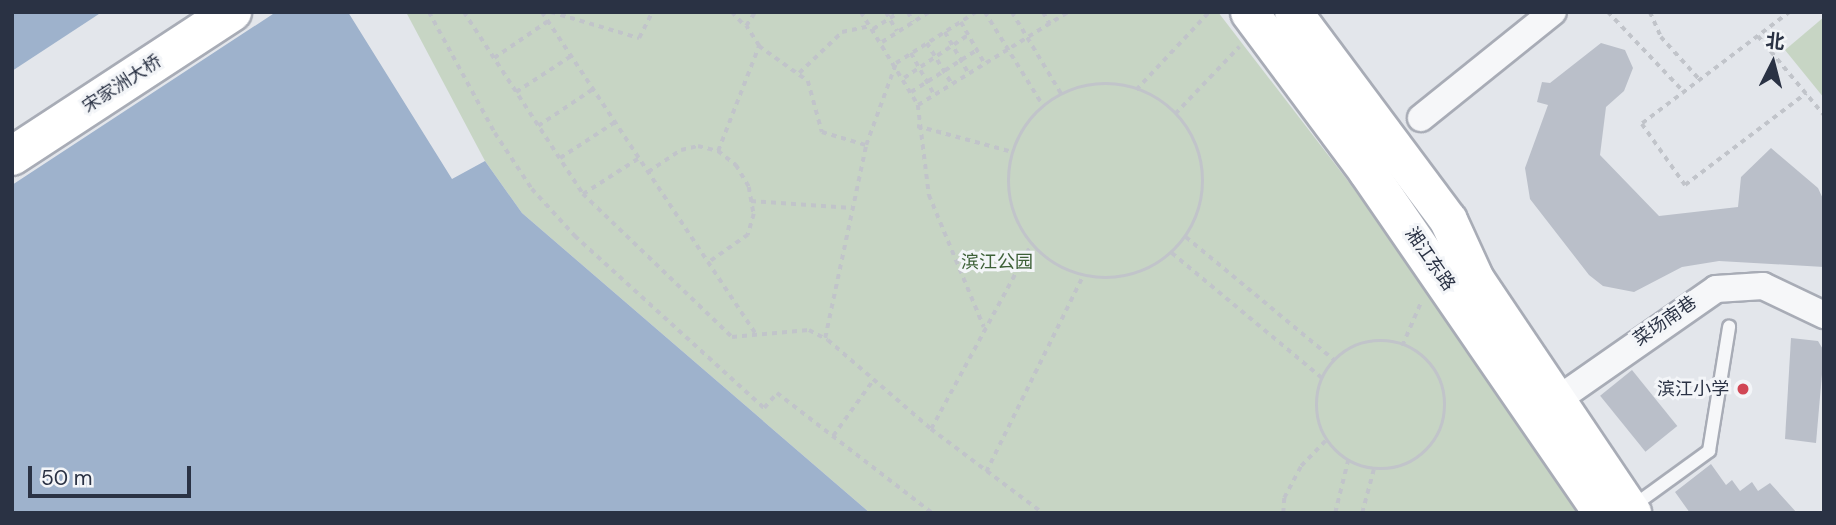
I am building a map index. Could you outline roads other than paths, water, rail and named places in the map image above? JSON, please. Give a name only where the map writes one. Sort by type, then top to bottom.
[{"type":"main road","name":"宋家洲大桥","points":[[12,128],[190,12]]},
{"type":"main road","name":"宋家洲大桥","points":[[12,156],[232,12]]},
{"type":"main road","name":"湘江东路","points":[[1293,12],[1448,220],[1475,279],[1557,400],[1621,511]]},
{"type":"main road","name":"湘江东路","points":[[1254,19],[1436,268],[1621,511]]},
{"type":"street","points":[[1420,118],[1553,12]]},
{"type":"street","name":"菜场南巷","points":[[1557,400],[1716,289],[1763,286],[1824,315]]},
{"type":"lane","points":[[1621,511],[1709,451],[1729,327]]},
{"type":"water","points":[[12,12],[102,12],[12,71]]},
{"type":"water","points":[[276,12],[348,12],[452,179],[485,161],[522,213],[870,513],[12,513],[12,185]]},
{"type":"place","name":"滨江小学","points":[[1743,389]]},
{"type":"park label","name":"滨江公园","points":[[997,262]]}]
